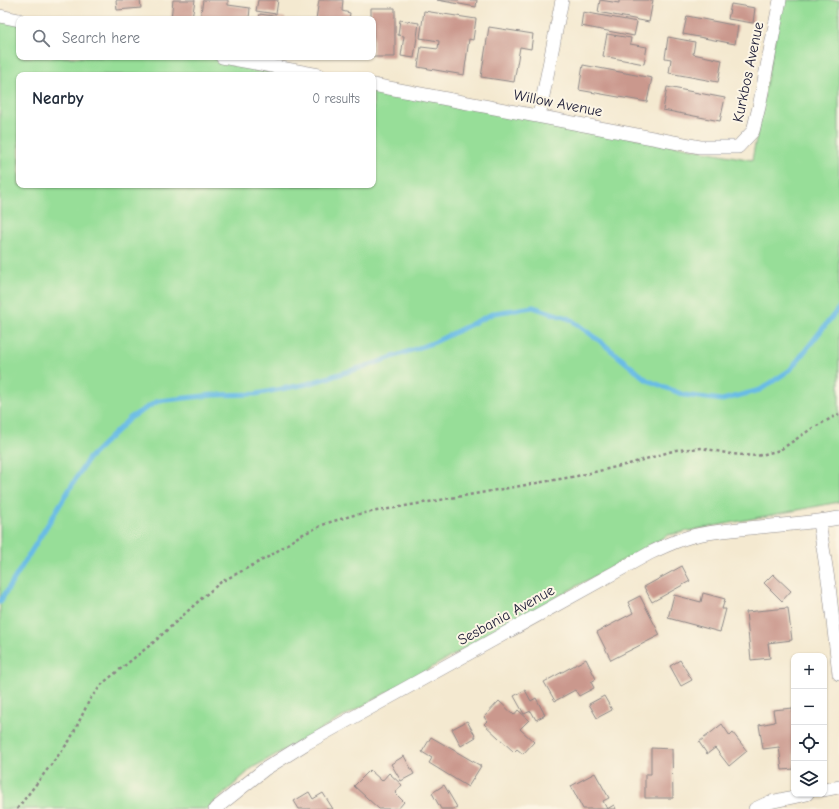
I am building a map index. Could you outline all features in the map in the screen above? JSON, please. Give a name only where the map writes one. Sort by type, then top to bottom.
[{"type":"street","points":[[539,116],[562,0]]},
{"type":"street","name":"Kurkbos Avenue","points":[[738,147],[753,131],[780,0]]},
{"type":"street","points":[[0,16],[16,19]]},
{"type":"street","points":[[238,60],[303,72]]},
{"type":"street","name":"Willow Avenue","points":[[376,86],[700,147],[738,147]]},
{"type":"street","name":"Sesbania Avenue","points":[[214,809],[265,769],[305,744],[650,553],[673,542],[701,534],[819,522],[839,518]]},
{"type":"street","points":[[819,522],[829,586],[839,674]]},
{"type":"street","points":[[827,789],[839,787]]},
{"type":"street","points":[[755,809],[770,802],[792,797]]},
{"type":"path","points":[[16,809],[70,740],[90,700],[103,684],[154,642],[221,582],[270,556],[299,536],[326,523],[354,515],[577,476],[629,464],[676,450],[702,448],[731,454],[757,456],[780,450],[811,429],[839,414]]},
{"type":"green space","points":[[782,0],[839,0],[839,502],[668,535],[252,768],[207,809],[0,809],[0,384],[2,383],[0,364],[0,17],[16,20],[16,60],[226,60],[288,72],[16,72],[16,188],[376,188],[376,89],[752,160]]},
{"type":"building","points":[[116,0],[140,0],[141,8],[117,10]]},
{"type":"building","points":[[173,0],[195,0],[192,16],[171,16]]},
{"type":"building","points":[[203,0],[228,0],[228,5],[250,8],[249,16],[200,16]]},
{"type":"building","points":[[258,0],[278,0],[276,14],[256,11]]},
{"type":"building","points":[[319,0],[343,0],[342,11],[350,13],[350,16],[316,16]]},
{"type":"building","points":[[437,0],[477,0],[476,7]]},
{"type":"building","points":[[600,0],[619,3],[619,0],[653,0],[649,22],[598,12]]},
{"type":"building","points":[[731,4],[755,8],[753,23],[728,19]]},
{"type":"building","points":[[371,8],[395,8],[395,57],[376,57],[376,16],[371,16]]},
{"type":"building","points":[[424,11],[476,19],[473,40],[469,39],[464,75],[418,67],[421,47],[438,49],[439,41],[420,38]]},
{"type":"building","points":[[583,12],[637,22],[634,36],[581,26]]},
{"type":"building","points":[[260,14],[272,16],[260,16]]},
{"type":"building","points":[[687,16],[738,26],[735,44],[683,34]]},
{"type":"building","points":[[400,20],[419,23],[414,58],[401,56],[404,36],[398,35]]},
{"type":"building","points":[[489,27],[533,34],[531,49],[520,47],[514,82],[481,77]]},
{"type":"building","points":[[607,34],[631,38],[630,44],[647,47],[644,64],[603,56]]},
{"type":"building","points":[[668,37],[695,42],[693,54],[722,60],[718,82],[669,73],[671,59],[665,58]]},
{"type":"building","points":[[583,65],[652,78],[647,102],[579,90]]},
{"type":"building","points":[[667,87],[725,98],[720,121],[663,110]]},
{"type":"building","points":[[682,566],[690,581],[652,602],[644,587]]},
{"type":"building","points":[[773,574],[791,591],[782,601],[764,583]]},
{"type":"building","points":[[703,593],[725,599],[722,609],[726,609],[720,632],[668,618],[674,595],[701,602]]},
{"type":"building","points":[[640,596],[660,635],[611,660],[597,632],[633,613],[628,602]]},
{"type":"building","points":[[788,608],[792,640],[768,643],[770,658],[751,660],[746,612]]},
{"type":"building","points":[[586,659],[596,679],[591,682],[594,688],[579,696],[575,690],[555,701],[544,682]]},
{"type":"building","points":[[680,660],[692,680],[681,686],[670,666]]},
{"type":"building","points":[[525,690],[531,701],[536,698],[545,715],[536,720],[531,711],[524,714],[514,696]]},
{"type":"building","points":[[604,696],[612,710],[597,718],[589,704]]},
{"type":"building","points":[[499,701],[514,715],[518,710],[529,720],[520,729],[534,742],[523,754],[517,749],[514,752],[484,724],[487,721],[484,717]]},
{"type":"building","points":[[791,708],[791,769],[782,770],[779,747],[763,749],[759,725],[775,722],[773,710]]},
{"type":"building","points":[[467,721],[476,737],[461,746],[452,729]]},
{"type":"building","points":[[722,724],[730,736],[733,733],[747,751],[729,766],[715,748],[707,754],[699,742]]},
{"type":"building","points":[[431,737],[481,766],[468,787],[429,763],[432,758],[422,752]]},
{"type":"building","points":[[651,748],[672,749],[673,798],[645,798],[645,774],[651,774]]},
{"type":"building","points":[[404,756],[414,774],[401,781],[391,764]]},
{"type":"building","points":[[370,770],[382,781],[389,773],[402,785],[395,793],[404,802],[398,809],[379,809],[354,786]]},
{"type":"building","points":[[595,773],[609,798],[603,801],[607,809],[583,809],[571,786]]},
{"type":"building","points":[[444,785],[457,807],[453,809],[441,809],[432,793]]},
{"type":"building","points":[[309,792],[313,799],[323,793],[333,809],[299,809],[294,801]]},
{"type":"building","points":[[614,805],[616,809],[607,809]]},
{"type":"waterway","points":[[0,602],[88,459],[130,418],[158,401],[213,395],[256,394],[307,384],[370,365],[435,342],[494,313],[533,307],[570,319],[600,341],[647,380],[684,395],[722,400],[760,390],[790,370],[839,308]]}]
